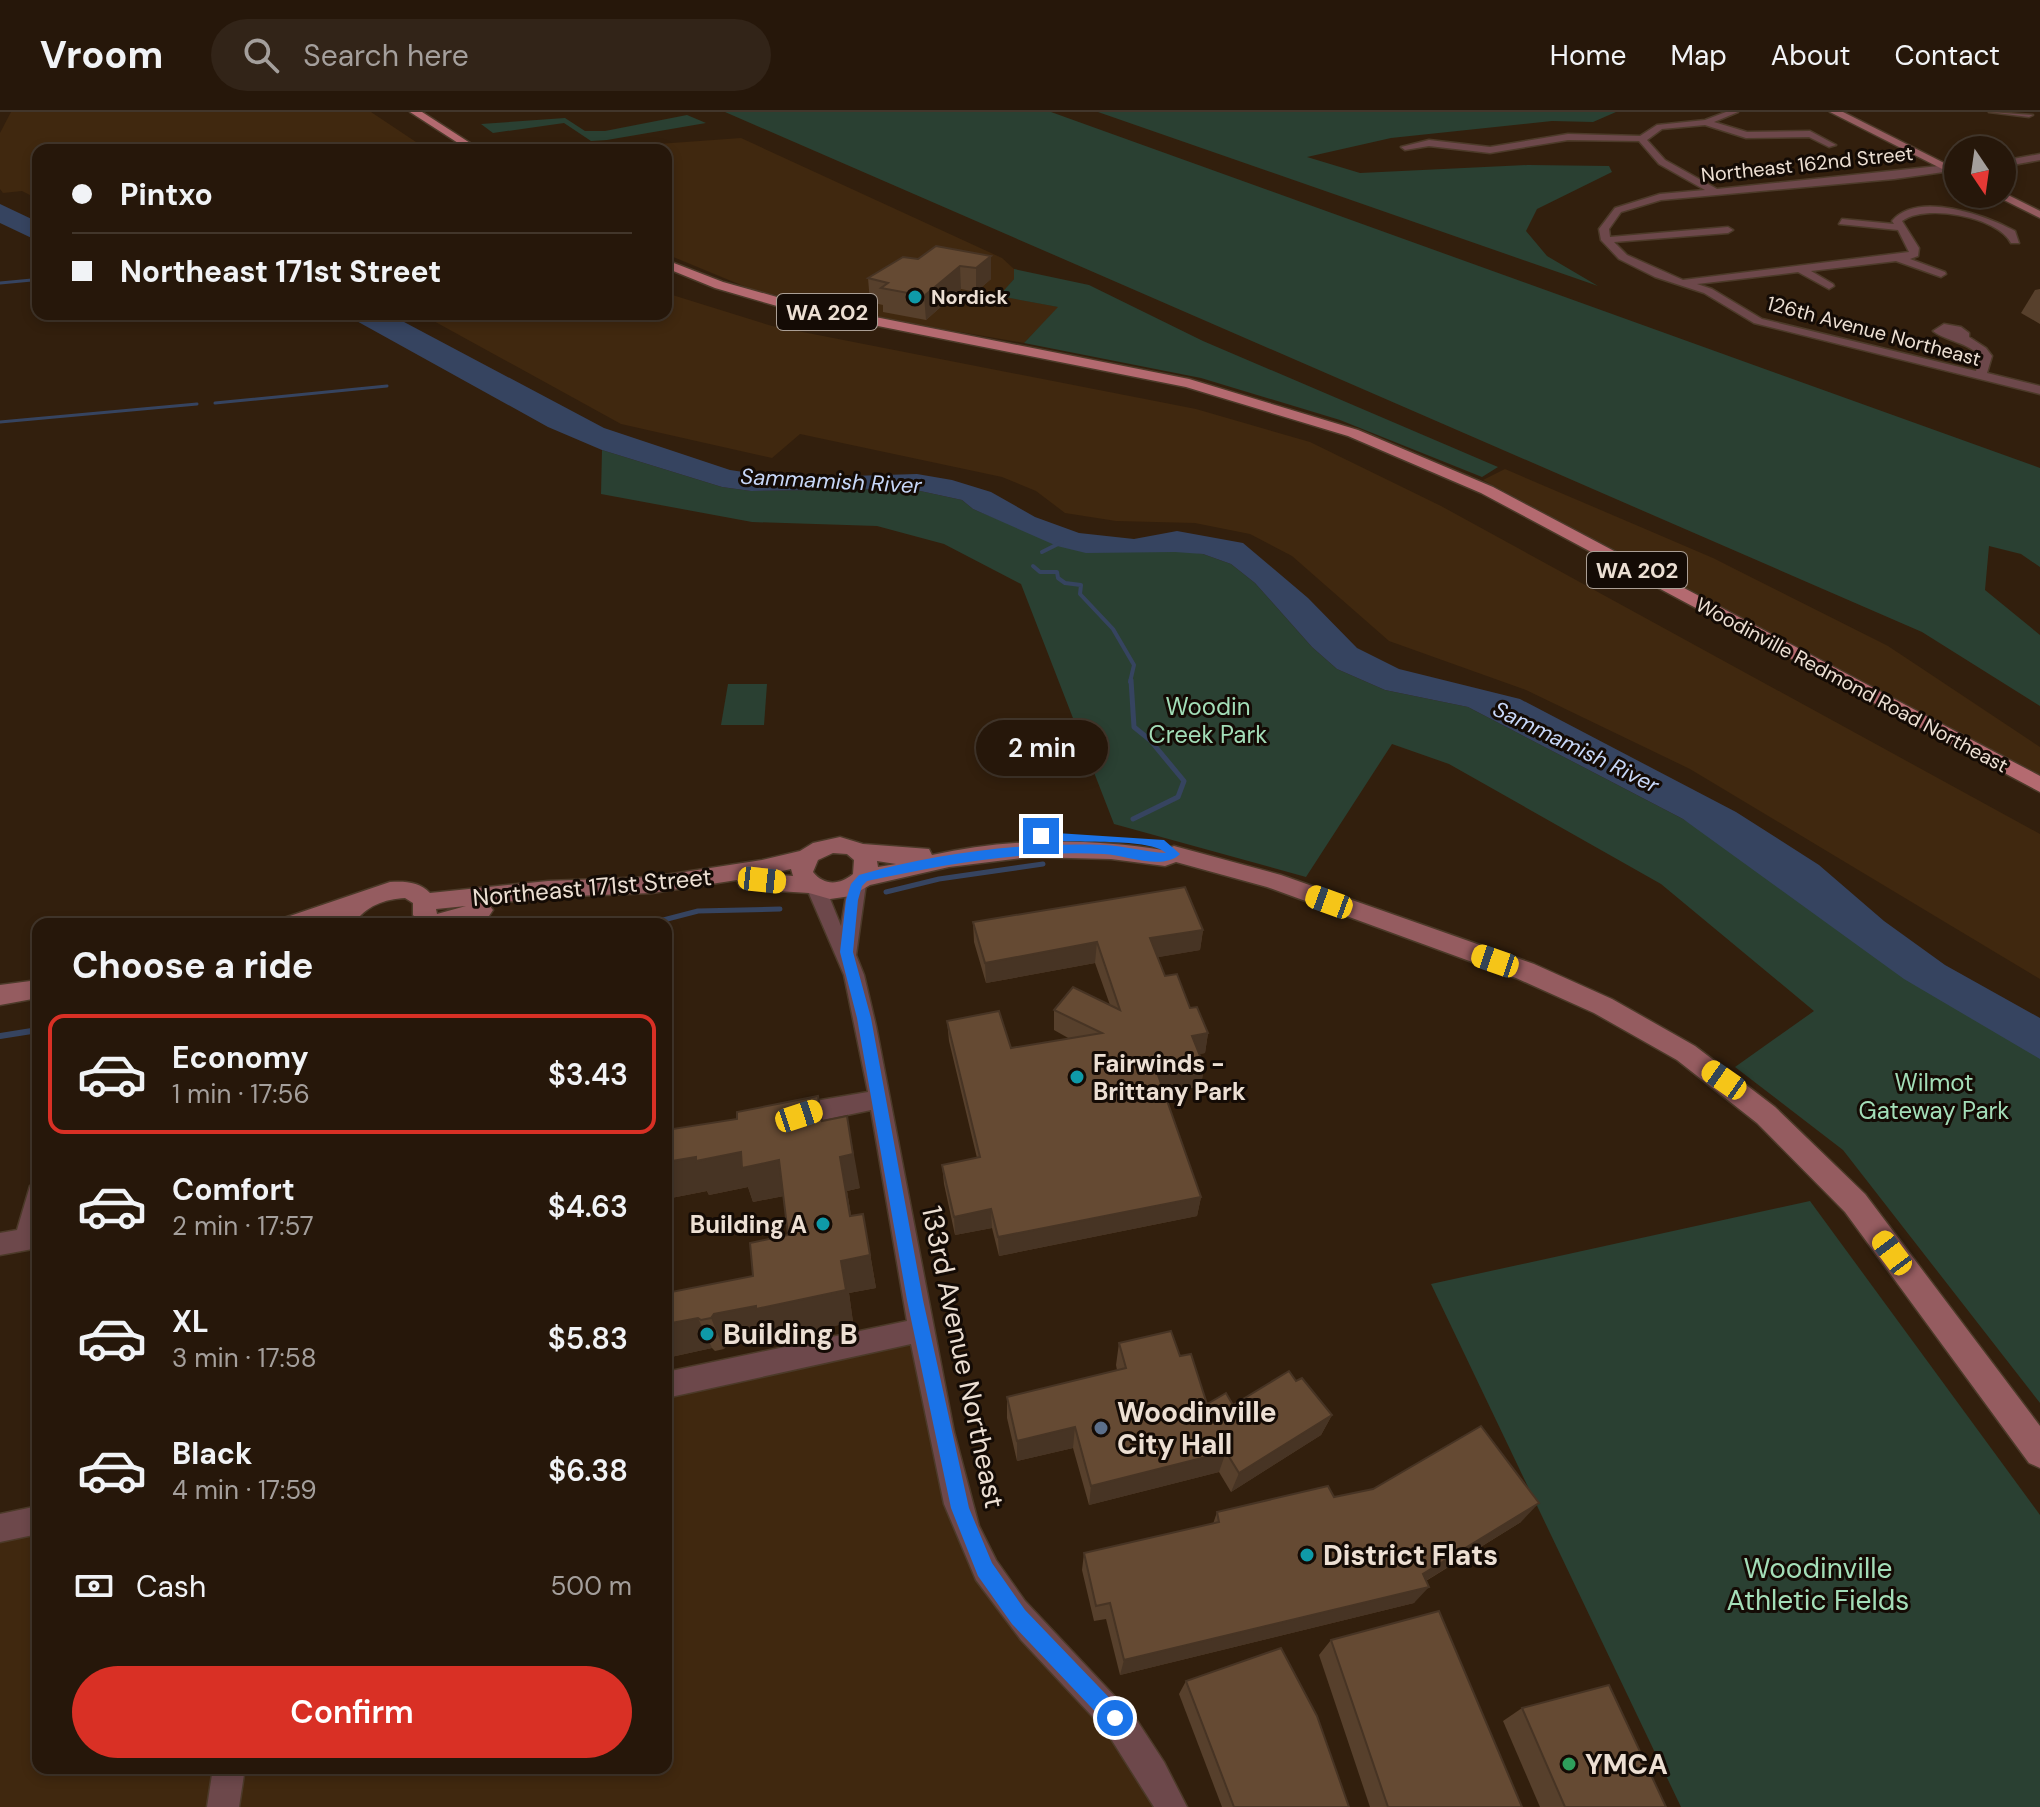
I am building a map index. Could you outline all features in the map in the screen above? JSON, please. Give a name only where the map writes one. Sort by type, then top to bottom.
[{"type":"main road","points":[[415,112],[466,144]]},
{"type":"main road","points":[[1835,112],[1944,164]]},
{"type":"main road","points":[[2016,203],[2040,215]]},
{"type":"main road","name":"Woodinville Redmond Road Northeast","points":[[672,266],[719,285],[782,303],[1189,383],[1353,433],[1487,490],[2040,785]]},
{"type":"main road","points":[[1174,854],[1165,858],[1093,849],[1028,850],[962,857],[860,881],[838,891],[813,887],[802,872],[806,858],[832,845],[905,857],[995,840],[1065,835],[1164,844],[1174,854],[1273,881],[1525,971],[1603,1006],[1686,1053],[1766,1115],[1855,1203],[2040,1452]]},
{"type":"main road","points":[[860,851],[868,863],[860,881]]},
{"type":"main road","name":"Northeast 171st Street","points":[[426,917],[548,889],[641,886],[762,868],[806,858]]},
{"type":"main road","name":"Northeast 171st Street","points":[[426,917],[526,904],[661,895],[762,880],[813,887]]},
{"type":"main road","points":[[310,918],[383,891],[397,889],[410,891],[426,917]]},
{"type":"main road","points":[[345,918],[356,903]]},
{"type":"main road","points":[[0,981],[32,976]]},
{"type":"main road","points":[[0,995],[32,990]]},
{"type":"street","points":[[1405,147],[1429,143],[1490,150],[1568,137],[1642,139],[1660,127],[1706,122],[1734,112]]},
{"type":"street","points":[[1993,112],[2029,115]]},
{"type":"street","points":[[2017,112],[2040,117]]},
{"type":"street","points":[[1706,122],[1746,135],[1810,134],[1832,145]]},
{"type":"street","points":[[1642,139],[1643,145],[1659,159],[1715,192]]},
{"type":"street","points":[[2016,160],[2040,157]]},
{"type":"street","points":[[1875,168],[1894,176]]},
{"type":"street","name":"Northeast 162nd Street","points":[[1606,240],[1604,229],[1618,210],[1660,197],[1944,169]]},
{"type":"street","points":[[1785,175],[1802,184]]},
{"type":"street","points":[[1686,282],[1898,258],[1915,252],[1899,227],[1899,217],[1905,214],[1946,210],[1981,217],[2012,233],[2015,241]]},
{"type":"street","points":[[1842,222],[1899,227]]},
{"type":"street","points":[[1606,240],[1728,230]]},
{"type":"street","name":"126th Avenue Northeast","points":[[1606,240],[1623,257],[1642,268],[1686,282],[1758,321],[2040,390]]},
{"type":"street","points":[[1898,258],[1941,274]]},
{"type":"street","points":[[1799,268],[1829,286]]},
{"type":"street","points":[[1960,337],[1982,350],[1986,356],[1980,377]]},
{"type":"street","name":"133rd Avenue Northeast","points":[[847,952],[860,881]]},
{"type":"street","name":"133rd Avenue Northeast","points":[[813,887],[847,952],[864,1018],[921,1330],[960,1508],[985,1570],[1018,1617],[1115,1718],[1136,1745],[1171,1807]]},
{"type":"street","points":[[768,1126],[821,1109],[879,1099]]},
{"type":"street","points":[[0,1244],[32,1238]]},
{"type":"street","points":[[672,1384],[921,1330]]},
{"type":"street","points":[[0,1528],[32,1521]]},
{"type":"street","points":[[223,1807],[228,1774]]},
{"type":"shaded area","points":[[11,112],[371,112],[419,144],[32,144],[32,196],[22,191],[3,193],[0,189],[0,133]]},
{"type":"shaded area","points":[[741,138],[1002,258],[1014,269],[1014,279],[1000,296],[1059,307],[1024,343],[879,318],[753,290],[672,256],[672,144],[658,144]]},
{"type":"shaded area","points":[[672,295],[772,326],[1196,409],[1310,442],[1441,506],[2040,834],[2040,979],[1690,769],[1526,690],[1389,641],[1292,556],[1250,534],[1195,523],[1116,521],[1065,513],[1036,491],[1002,477],[800,434],[772,458],[621,424],[432,320],[672,320]]},
{"type":"shaded area","points":[[1505,469],[1713,558],[1888,646],[2040,747],[2040,775],[1483,480]]},
{"type":"shaded area","points":[[921,1330],[972,1540],[1171,1807],[0,1807],[0,1529],[32,1522],[32,1774],[672,1774],[672,1384]]},
{"type":"green space","points":[[725,112],[1051,112],[2040,468],[2040,567],[2021,554],[1989,546],[1985,590],[2040,635],[2040,706],[1922,632]]},
{"type":"green space","points":[[1098,112],[1616,112],[1593,122],[1552,121],[1391,138],[1307,157],[1360,173],[1528,165],[1609,166],[1612,172],[1537,209],[1526,231],[1547,256],[1598,286]]},
{"type":"green space","points":[[687,115],[706,123],[591,141],[564,123],[493,133],[481,124],[565,118],[585,131],[605,131]]},
{"type":"green space","points":[[1014,269],[1089,285],[1203,341],[1498,467],[1482,477],[1340,420],[1201,378],[1024,343],[1058,307],[999,296],[1014,279]]},
{"type":"green space","points":[[602,450],[722,487],[751,491],[911,489],[962,500],[973,509],[1002,521],[1203,554],[1231,564],[1255,583],[1312,647],[1337,669],[1385,690],[1468,707],[1683,819],[2040,1038],[2040,1403],[1843,1150],[1735,1067],[1814,1011],[1661,884],[1449,764],[1392,744],[1306,877],[1114,824],[1021,584],[944,544],[877,526],[752,522],[601,494]]},
{"type":"green space","points":[[728,684],[767,684],[764,725],[721,725]]},
{"type":"green space","name":"Woodinville Athletic Fields","points":[[1810,1201],[2040,1515],[2040,1807],[1681,1807],[1431,1284]]},
{"type":"water","points":[[0,204],[32,219],[32,238],[0,223]]},
{"type":"water","name":"Sammamish River","points":[[355,320],[400,320],[604,428],[730,470],[784,478],[917,474],[952,480],[991,492],[1035,517],[1079,533],[1134,539],[1177,531],[1243,543],[1308,598],[1357,648],[1399,669],[1520,699],[1736,812],[1819,865],[1884,921],[1945,965],[2040,1018],[2040,1059],[1904,979],[1683,819],[1468,707],[1385,690],[1337,669],[1312,647],[1255,583],[1231,564],[1203,554],[1086,553],[1057,546],[973,509],[962,500],[911,489],[751,491],[722,487],[602,450],[548,427]]},
{"type":"building","points":[[936,246],[991,256],[976,268],[960,266],[924,296],[881,288],[888,283],[868,278],[903,257],[918,259]]},
{"type":"building","name":"Fairwinds - Brittany Park","points":[[1185,887],[1203,930],[1150,938],[1165,976],[1177,974],[1190,1008],[1197,1007],[1208,1033],[1192,1036],[1204,1066],[1158,1075],[1201,1197],[998,1237],[991,1209],[954,1217],[942,1165],[980,1157],[947,1021],[999,1011],[1011,1048],[1102,1033],[1054,1010],[1073,987],[1120,1010],[1097,942],[985,963],[973,922]]},
{"type":"building","points":[[818,1096],[822,1121],[847,1116],[853,1154],[840,1157],[850,1216],[863,1214],[870,1255],[841,1261],[846,1290],[756,1309],[756,1306],[714,1314],[701,1320],[672,1323],[672,1292],[753,1276],[750,1243],[788,1235],[779,1160],[742,1168],[741,1152],[696,1161],[696,1157],[672,1161],[672,1129],[737,1119],[737,1112]]},
{"type":"building","name":"Woodinville City Hall","points":[[1171,1331],[1180,1356],[1191,1354],[1207,1404],[1226,1393],[1233,1405],[1289,1371],[1296,1381],[1302,1378],[1332,1415],[1239,1473],[1226,1452],[1091,1486],[1075,1427],[1017,1441],[1007,1397],[1126,1368],[1119,1343]]},
{"type":"building","name":"District Flats","points":[[1481,1426],[1539,1503],[1423,1574],[1429,1587],[1124,1660],[1110,1603],[1096,1606],[1084,1553],[1219,1522],[1217,1512],[1328,1486],[1334,1497],[1373,1489]]},
{"type":"building","name":"District Flats","points":[[1439,1611],[1522,1807],[1388,1807],[1331,1640]]},
{"type":"building","points":[[1281,1648],[1317,1716],[1349,1807],[1234,1807],[1186,1681]]},
{"type":"building","name":"YMCA","points":[[1609,1685],[1666,1807],[1565,1807],[1522,1708]]},
{"type":"waterway","points":[[0,283],[32,280]]},
{"type":"waterway","points":[[215,403],[387,386]]},
{"type":"waterway","points":[[0,422],[197,404]]},
{"type":"waterway","points":[[1042,552],[1062,542]]},
{"type":"waterway","points":[[1033,566],[1040,572],[1057,572],[1058,578],[1065,583],[1081,585],[1080,594],[1113,629],[1134,665],[1130,682]]},
{"type":"waterway","points":[[1131,680],[1134,727],[1150,740],[1184,781],[1178,797],[1133,819]]},
{"type":"waterway","points":[[886,892],[939,879],[1043,864]]},
{"type":"waterway","points":[[671,918],[698,911],[780,909]]},
{"type":"waterway","points":[[0,1036],[32,1031]]},
{"type":"place","name":"Nordick","points":[[915,297]]},
{"type":"place","name":"Fairwinds - Brittany Park","points":[[1077,1077]]},
{"type":"place","name":"Building A","points":[[823,1224]]},
{"type":"place","name":"Building B","points":[[707,1334]]},
{"type":"place","name":"Woodinville City Hall","points":[[1101,1428]]},
{"type":"place","name":"District Flats","points":[[1307,1555]]},
{"type":"place","name":"YMCA","points":[[1569,1764]]},
{"type":"route","points":[[1041,836],[1135,840],[1164,844],[1174,854],[1165,858],[1106,850],[1028,850],[977,854],[863,878],[857,884],[852,900],[847,952],[864,1018],[915,1300],[960,1508],[985,1570],[1018,1617],[1115,1718]]},
{"type":"park label","name":"Woodin Creek Park","points":[[1208,720]]},
{"type":"park label","name":"Wilmot Gateway Park","points":[[1934,1096]]}]
